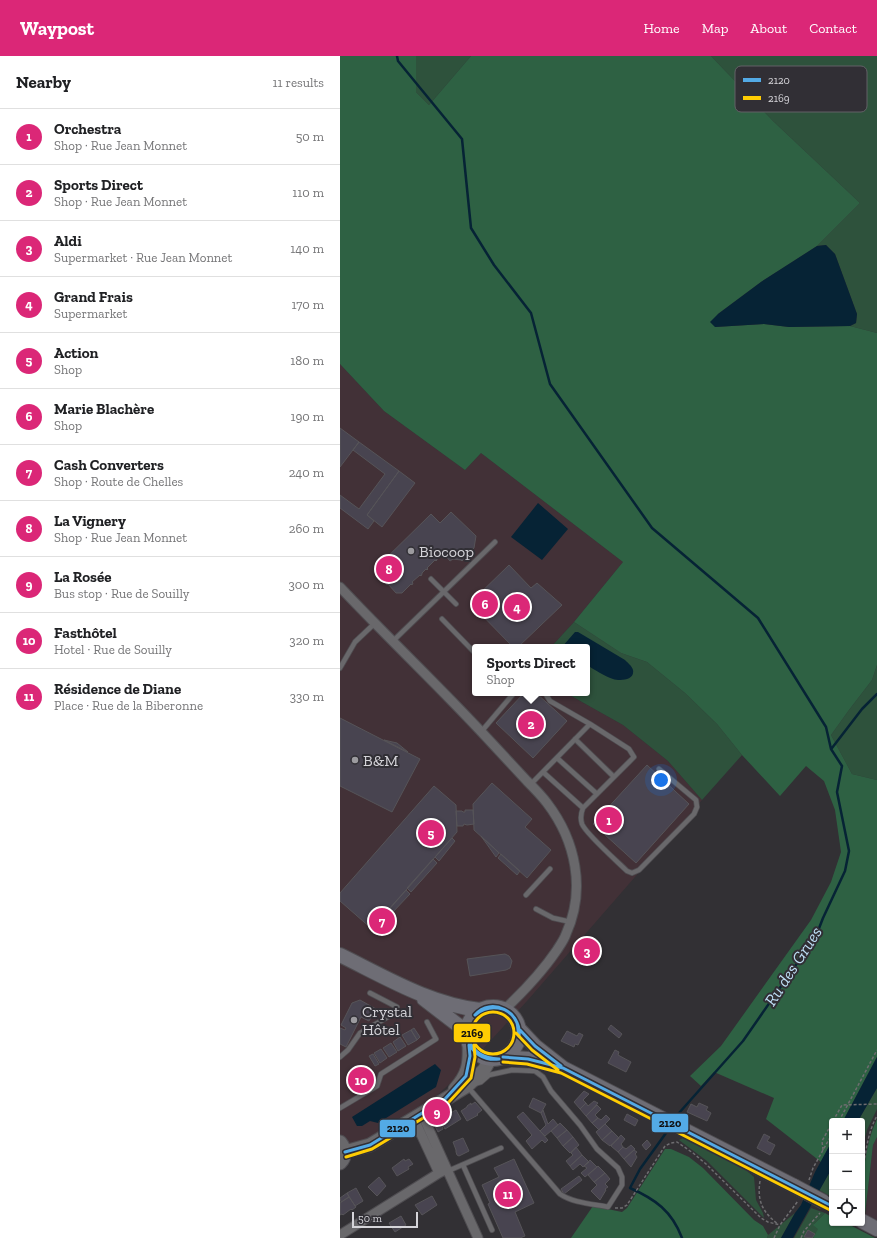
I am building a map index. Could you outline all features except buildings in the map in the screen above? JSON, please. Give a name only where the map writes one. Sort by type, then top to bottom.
[{"type":"main road","points":[[340,955],[415,993],[460,1007],[480,1010]]},
{"type":"main road","points":[[415,993],[468,1038],[478,1054],[497,1058],[528,1059],[563,1068]]},
{"type":"main road","points":[[468,1038],[470,1019],[480,1010],[492,1006],[505,1009],[512,1014],[517,1021],[520,1030],[535,1046],[563,1068],[828,1204]]},
{"type":"main road","points":[[497,1058],[511,1053],[516,1046],[520,1030]]},
{"type":"main road","points":[[865,1223],[877,1229]]},
{"type":"street","points":[[340,587],[547,802],[566,832],[571,848],[577,882],[576,902],[571,922],[566,936],[546,966],[520,996],[505,1009]]},
{"type":"street","points":[[445,1099],[466,1076],[470,1056],[468,1038]]},
{"type":"street","points":[[342,1153],[370,1145],[467,1086],[497,1058]]},
{"type":"street","points":[[418,1116],[448,1170],[478,1238]]},
{"type":"street","points":[[418,1116],[439,1173]]},
{"type":"street","points":[[340,1235],[439,1173],[448,1170]]},
{"type":"lane","points":[[392,642],[495,542]]},
{"type":"lane","points":[[431,579],[456,604]]},
{"type":"lane","points":[[442,619],[472,650]]},
{"type":"lane","points":[[340,668],[355,642],[374,624]]},
{"type":"lane","points":[[481,732],[511,696]]},
{"type":"lane","points":[[547,696],[550,701],[629,749],[634,757],[583,808],[581,815],[581,823],[586,831],[627,871],[632,873],[639,870],[694,814],[697,807],[696,800],[659,769]]},
{"type":"lane","points":[[530,785],[590,724]]},
{"type":"lane","points":[[575,739],[614,777]]},
{"type":"lane","points":[[557,758],[597,794]]},
{"type":"lane","points":[[543,772],[583,808]]},
{"type":"lane","points":[[526,895],[550,869]]},
{"type":"lane","points":[[536,909],[553,918],[571,922]]},
{"type":"lane","points":[[340,1057],[348,1050],[360,1033],[393,1014],[397,1007],[370,993]]},
{"type":"lane","points":[[340,1108],[377,1086],[381,1074],[436,1039],[427,1022]]},
{"type":"lane","points":[[512,1070],[528,1070],[539,1073],[551,1091],[580,1125],[597,1149],[618,1168],[622,1177],[622,1185],[608,1207],[564,1197],[560,1194],[467,1086],[481,1082],[489,1075],[512,1070]]},
{"type":"lane","points":[[448,1170],[501,1148]]},
{"type":"lane","points":[[463,1165],[492,1230]]},
{"type":"path","points":[[841,1118],[877,1050]]},
{"type":"path","points":[[835,1118],[842,1105],[877,1104]]},
{"type":"path","points":[[865,1154],[870,1132],[877,1116]]},
{"type":"path","points":[[829,1129],[822,1141],[824,1150],[829,1140]]},
{"type":"path","points":[[608,1207],[622,1208],[627,1205],[665,1146],[671,1142],[677,1142],[706,1164],[761,1218],[768,1222],[780,1225]]},
{"type":"path","points":[[760,1181],[758,1193],[760,1203],[770,1218],[780,1225]]},
{"type":"path","points":[[801,1238],[804,1231],[828,1204]]},
{"type":"path","points":[[774,1238],[780,1225]]},
{"type":"shaded area","points":[[340,364],[384,411],[465,470],[481,453],[623,562],[574,622],[554,644],[472,644],[472,696],[571,696],[623,725],[668,761],[702,800],[527,1001],[456,1078],[434,1098],[340,1155]]},
{"type":"shaded area","points":[[877,1137],[877,1220],[865,1214],[873,1145]]},
{"type":"green space","points":[[340,56],[416,56],[416,92],[429,105],[471,56],[711,56],[735,81],[735,112],[764,112],[860,203],[817,246],[761,282],[718,314],[715,327],[764,324],[789,327],[850,326],[877,333],[877,665],[872,680],[831,735],[852,774],[877,780],[877,1057],[845,1118],[829,1118],[829,1147],[821,1162],[766,1119],[774,1098],[714,1072],[701,1086],[690,1076],[721,1046],[811,920],[831,882],[841,852],[835,810],[824,781],[806,766],[780,796],[742,755],[717,724],[685,693],[647,662],[621,653],[574,622],[623,562],[481,453],[465,470],[384,411],[340,364]]},
{"type":"green space","points":[[416,56],[471,56],[429,105],[416,92]]},
{"type":"green space","points":[[711,56],[877,56],[877,333],[850,326],[856,323],[857,314],[835,254],[826,245],[817,246],[860,203],[764,112],[867,112],[867,66],[735,66],[735,81]]},
{"type":"green space","points":[[574,622],[621,653],[647,662],[685,693],[717,724],[742,755],[702,800],[668,761],[623,725],[571,696],[590,696],[590,644],[554,644]]},
{"type":"green space","points":[[877,665],[877,780],[852,774],[831,735],[872,680]]},
{"type":"green space","points":[[877,1088],[877,1109],[865,1137],[865,1118],[860,1118]]},
{"type":"green space","points":[[877,1119],[877,1137],[873,1145],[865,1214],[865,1164],[869,1141]]},
{"type":"green space","points":[[683,1138],[747,1171],[754,1177],[756,1200],[764,1218],[707,1161],[679,1140]]},
{"type":"green space","points":[[665,1149],[671,1149],[689,1157],[703,1168],[754,1220],[763,1226],[768,1235],[767,1238],[571,1238],[593,1206],[622,1212],[627,1208]]},
{"type":"green space","points":[[829,1173],[829,1195],[819,1190]]},
{"type":"green space","points":[[811,1208],[825,1213],[814,1224],[819,1229],[813,1238],[794,1238]]},
{"type":"green space","points":[[795,1213],[781,1238],[767,1238],[768,1235]]},
{"type":"green space","points":[[825,1213],[829,1215],[829,1226],[852,1226],[875,1238],[813,1238],[818,1229],[813,1225]]},
{"type":"water","points":[[826,245],[835,254],[857,314],[856,323],[850,326],[789,327],[764,324],[715,327],[710,322],[718,314],[761,282],[817,246]]},
{"type":"water","points":[[538,503],[568,529],[542,560],[511,537]]},
{"type":"water","points":[[575,632],[578,632],[625,660],[633,670],[633,674],[629,678],[622,680],[610,678],[590,667],[590,644],[565,644]]},
{"type":"water","points":[[877,1057],[877,1088],[860,1118],[845,1118]]},
{"type":"water","points":[[435,1064],[441,1070],[436,1087],[378,1123],[370,1121],[362,1126],[357,1126],[352,1117]]},
{"type":"water","points":[[829,1146],[829,1173],[793,1238],[781,1238],[801,1205],[815,1172]]},
{"type":"waterway","points":[[397,56],[398,61],[462,139],[471,228],[494,265],[531,313],[550,384],[652,528],[758,618],[826,727],[831,749],[842,766],[837,792],[849,851],[845,871],[816,936],[743,1041],[679,1113]]},
{"type":"waterway","name":"Ru des Grues","points":[[832,748],[862,709],[877,694]]},
{"type":"waterway","name":"Ru des Grues","points":[[666,1133],[640,1169],[630,1188],[662,1207],[673,1220],[682,1238]]},
{"type":"transit line","name":"2120","points":[[475,1015],[482,1009],[489,1007],[504,1009],[516,1020],[519,1027],[519,1036]]},
{"type":"transit line","name":"2120","points":[[475,1015],[486,1009],[498,1008],[504,1010],[514,1017],[517,1023],[519,1036]]},
{"type":"transit line","name":"2169","points":[[493,1012],[508,1018],[514,1033],[508,1048],[493,1054],[478,1048],[472,1033],[478,1018],[493,1012]]},
{"type":"transit line","name":"2120","points":[[520,1030],[535,1046],[561,1066]]},
{"type":"transit line","name":"2169","points":[[516,1033],[532,1050],[558,1070]]},
{"type":"transit line","name":"2120","points":[[468,1038],[470,1043],[480,1054],[499,1059]]},
{"type":"transit line","name":"2120","points":[[468,1038],[472,1048],[479,1055],[489,1059],[499,1059]]},
{"type":"transit line","name":"2120","points":[[345,1152],[370,1145],[445,1099],[466,1076],[470,1056],[469,1045]]},
{"type":"transit line","name":"2169","points":[[346,1157],[372,1149],[448,1103],[471,1078],[475,1057],[474,1045]]},
{"type":"transit line","name":"2120","points":[[503,1057],[528,1059],[563,1068],[829,1204]]},
{"type":"transit line","name":"2169","points":[[503,1062],[527,1064],[561,1073],[829,1209]]},
{"type":"place","name":"Biocoop","points":[[411,551]]},
{"type":"place","name":"La Vignery","points":[[389,569]]},
{"type":"place","name":"Marie Blachère","points":[[485,604]]},
{"type":"place","name":"Grand Frais","points":[[517,607]]},
{"type":"place","name":"Sports Direct","points":[[531,724]]},
{"type":"place","name":"B&M","points":[[355,760]]},
{"type":"place","name":"Orchestra","points":[[609,820]]},
{"type":"place","name":"Action","points":[[431,833]]},
{"type":"place","name":"Cash Converters","points":[[382,921]]},
{"type":"place","name":"Aldi","points":[[587,951]]},
{"type":"place","name":"Crystal Hôtel","points":[[354,1020]]},
{"type":"place","name":"Fasthôtel","points":[[361,1080]]},
{"type":"place","name":"La Rosée","points":[[437,1112]]},
{"type":"place","name":"Résidence de Diane","points":[[508,1194]]}]
